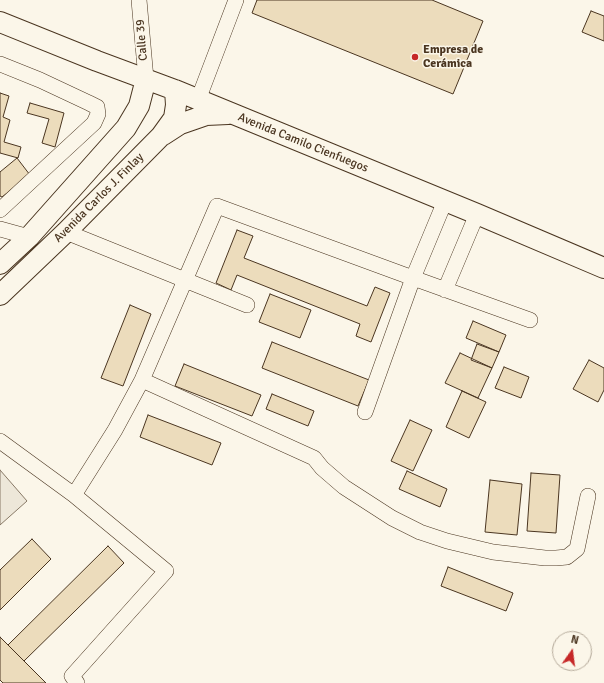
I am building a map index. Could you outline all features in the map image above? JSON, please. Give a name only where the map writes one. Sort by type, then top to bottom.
[{"type":"main road","name":"Avenida Camilo Cienfuegos","points":[[0,22],[234,114],[604,268]]},
{"type":"main road","name":"Avenida Carlos J. Finlay","points":[[0,264],[29,237],[126,128],[139,106],[146,79]]},
{"type":"main road","name":"Avenida Carlos J. Finlay","points":[[0,295],[66,232],[161,136],[174,118],[176,105],[175,90]]},
{"type":"main road","points":[[161,136],[180,124],[206,115],[234,114]]},
{"type":"street","name":"Calle 39","points":[[139,0],[146,79]]},
{"type":"street","points":[[198,100],[236,0]]},
{"type":"street","points":[[0,64],[40,80],[97,107],[98,114],[94,122],[0,210]]},
{"type":"street","points":[[365,412],[413,278],[445,201]]},
{"type":"street","points":[[74,495],[115,430],[142,380],[217,206],[530,320]]},
{"type":"street","points":[[445,290],[476,214]]},
{"type":"street","points":[[0,229],[29,237]]},
{"type":"street","points":[[66,232],[247,305]]},
{"type":"street","points":[[142,380],[314,458],[322,468],[344,486],[392,518],[420,532],[447,541],[493,552],[545,558],[567,557],[577,549],[588,496]]},
{"type":"street","points":[[0,441],[74,495],[166,571],[72,676],[76,683]]},
{"type":"shaded area","points":[[0,470],[27,501],[0,525]]},
{"type":"building","name":"Empresa de Cerámica","points":[[257,0],[432,0],[483,21],[453,94],[252,13]]},
{"type":"building","points":[[591,11],[604,16],[604,41],[582,32]]},
{"type":"building","points":[[0,93],[9,96],[3,117],[10,120],[4,142],[21,147],[18,158],[0,153]]},
{"type":"building","points":[[30,103],[64,113],[55,147],[42,143],[49,119],[27,113]]},
{"type":"building","points":[[17,158],[30,175],[2,197],[0,196],[0,172]]},
{"type":"building","points":[[237,230],[253,236],[244,258],[367,306],[375,287],[390,293],[371,342],[356,336],[360,324],[237,275],[231,290],[216,283]]},
{"type":"building","points":[[270,294],[311,310],[300,338],[259,322]]},
{"type":"building","points":[[130,305],[151,314],[123,386],[101,378]]},
{"type":"building","points":[[473,321],[506,335],[499,352],[466,338]]},
{"type":"building","points":[[272,342],[369,380],[358,406],[262,368]]},
{"type":"building","points":[[477,344],[499,352],[492,368],[471,360]]},
{"type":"building","points":[[460,353],[492,368],[478,398],[445,383]]},
{"type":"building","points":[[589,360],[604,368],[604,390],[598,402],[573,389]]},
{"type":"building","points":[[184,364],[261,395],[252,416],[175,386]]},
{"type":"building","points":[[504,367],[529,377],[521,398],[495,388]]},
{"type":"building","points":[[462,391],[486,402],[469,438],[446,427]]},
{"type":"building","points":[[272,394],[314,411],[308,426],[266,409]]},
{"type":"building","points":[[148,415],[221,443],[212,465],[140,437]]},
{"type":"building","points":[[410,420],[432,430],[413,471],[391,461]]},
{"type":"building","points":[[407,471],[447,489],[440,507],[399,489]]},
{"type":"building","points":[[531,473],[560,475],[556,533],[527,531]]},
{"type":"building","points":[[490,480],[522,484],[517,535],[485,532]]},
{"type":"building","points":[[32,539],[51,559],[0,610],[0,570]]},
{"type":"building","points":[[108,546],[124,563],[24,661],[8,645]]},
{"type":"building","points":[[448,567],[513,593],[506,611],[441,586]]},
{"type":"building","points":[[0,637],[46,683],[3,683],[0,680]]},
{"type":"place","name":"Empresa de Cerámica","points":[[415,57]]}]
